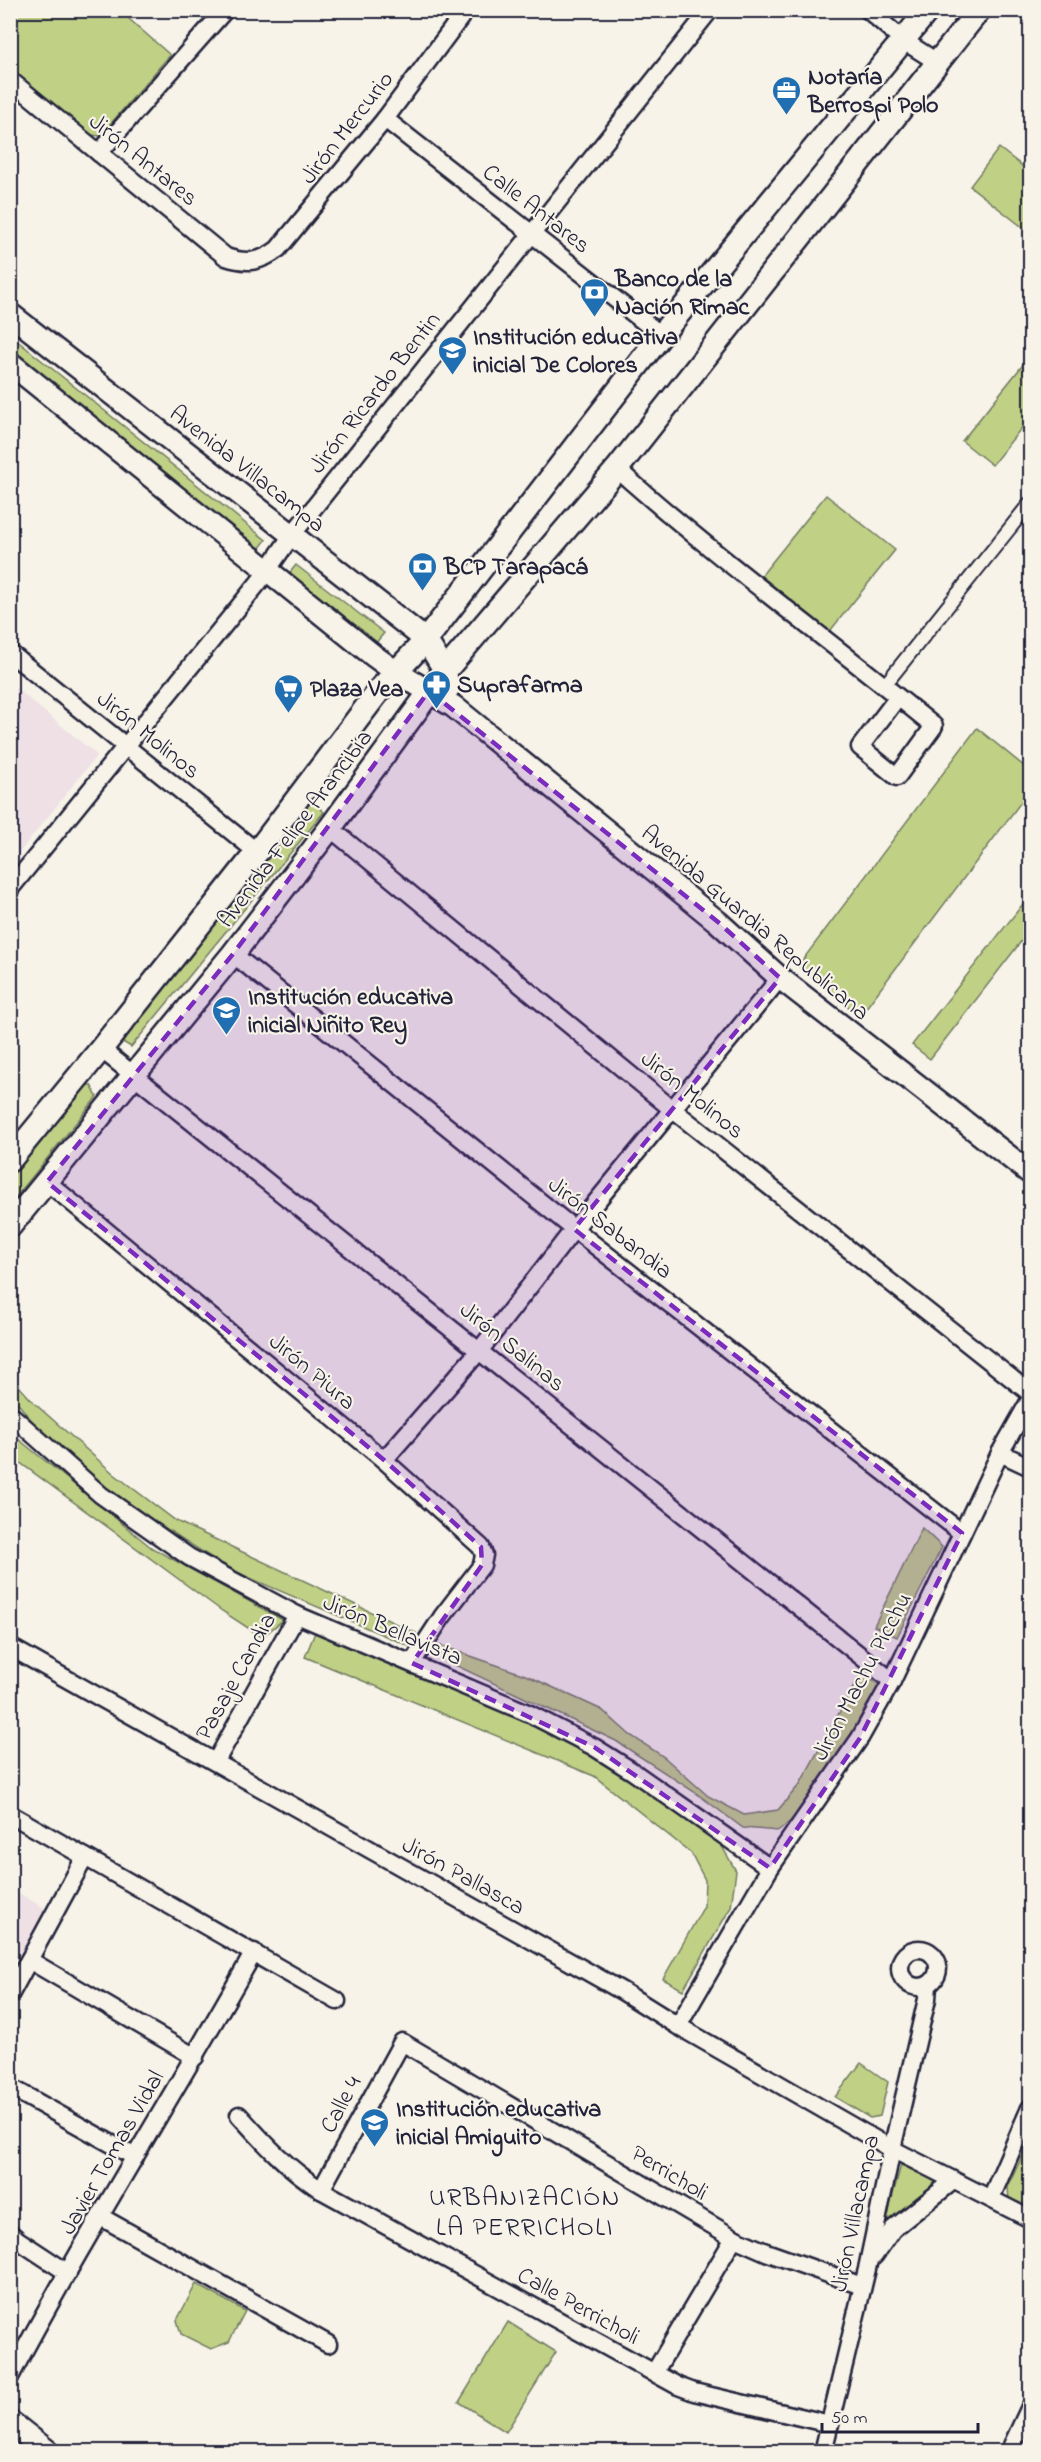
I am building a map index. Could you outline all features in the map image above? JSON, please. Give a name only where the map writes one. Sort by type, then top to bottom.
[{"type":"main road","name":"Avenida Felipe Arancibia","points":[[11,1159],[101,1050],[396,672],[426,640],[661,335],[928,10]]},
{"type":"main road","name":"Avenida Felipe Arancibia","points":[[10,1226],[233,954],[330,828],[445,670],[617,470],[979,10]]},
{"type":"main road","points":[[10,2422],[48,2451]]},
{"type":"street","points":[[99,153],[225,10]]},
{"type":"street","name":"Jirón Mercurio","points":[[254,261],[265,259],[278,249],[385,119],[466,10]]},
{"type":"street","name":"Jirón Ricardo Bentin","points":[[10,889],[268,572],[292,535],[710,10]]},
{"type":"street","points":[[868,10],[904,41],[938,62]]},
{"type":"street","name":"Jirón Antares","points":[[10,80],[226,257],[240,261],[254,261]]},
{"type":"street","name":"Calle Antares","points":[[385,119],[661,335]]},
{"type":"street","name":"Avenida Villacampa","points":[[10,315],[426,640],[445,670]]},
{"type":"street","points":[[10,363],[268,572],[396,672],[429,691]]},
{"type":"street","points":[[617,470],[934,726],[897,777],[860,747],[898,697]]},
{"type":"street","points":[[884,686],[1030,503]]},
{"type":"street","name":"Jirón Molinos","points":[[10,653],[257,852]]},
{"type":"street","points":[[445,670],[453,706]]},
{"type":"street","name":"Avenida Guardia Republicana","points":[[429,691],[453,706],[718,922],[780,978],[1030,1173]]},
{"type":"street","name":"Jirón Molinos","points":[[330,828],[672,1109],[1030,1393]]},
{"type":"street","name":"Jirón Sabandia","points":[[233,954],[574,1229],[962,1533]]},
{"type":"street","points":[[384,1460],[480,1350],[574,1229],[780,978]]},
{"type":"street","name":"Jirón Salinas","points":[[101,1050],[480,1350],[892,1681]]},
{"type":"street","name":"Jirón Piura","points":[[47,1182],[384,1460],[481,1547],[484,1555],[482,1565],[442,1617],[412,1663]]},
{"type":"street","name":"Jirón Machu Picchu","points":[[678,2026],[770,1868],[842,1768],[892,1681],[1000,1453],[1030,1400]]},
{"type":"street","name":"Jirón Bellavista","points":[[10,1414],[71,1470],[131,1517],[189,1557],[297,1615],[530,1714],[594,1747],[641,1777],[770,1868]]},
{"type":"street","points":[[1000,1453],[1030,1467]]},
{"type":"street","name":"Pasaje Candia","points":[[216,1761],[297,1615]]},
{"type":"street","name":"Jirón Pallasca","points":[[10,1647],[622,1991],[678,2026],[892,2149],[1030,2219]]},
{"type":"street","points":[[10,1814],[337,2001]]},
{"type":"street","points":[[10,1995],[85,1857]]},
{"type":"street","name":"Javier Tomas Vidal","points":[[10,2378],[68,2273],[254,1952]]},
{"type":"street","points":[[29,1960],[195,2057]]},
{"type":"street","name":"Jirón Villacampa","points":[[822,2451],[867,2268],[928,1985]]},
{"type":"street","name":"Calle 4","points":[[321,2190],[402,2042]]},
{"type":"street","name":"Perricholi","points":[[402,2042],[734,2238],[766,2252],[862,2286]]},
{"type":"street","points":[[10,2087],[135,2157]]},
{"type":"street","points":[[992,2198],[1030,2108]]},
{"type":"street","name":"Calle Perricholi","points":[[239,2115],[278,2158],[321,2190],[654,2373],[694,2392],[830,2424]]},
{"type":"street","points":[[867,2268],[887,2235],[953,2181]]},
{"type":"street","points":[[101,2217],[328,2344]]},
{"type":"street","points":[[10,2233],[68,2273]]},
{"type":"street","points":[[654,2373],[734,2238]]},
{"type":"street","points":[[1009,2451],[1030,2407]]},
{"type":"highlighted area","points":[[429,691],[718,922],[780,978],[574,1229],[962,1533],[860,1738],[770,1868],[594,1747],[412,1663],[482,1565],[481,1547],[384,1460],[47,1182],[233,954]]},
{"type":"shaded area","points":[[11,684],[97,755],[11,863]]},
{"type":"shaded area","points":[[11,1888],[47,1910],[11,1970]]},
{"type":"green space","points":[[10,11],[120,11],[170,55],[100,136],[91,135],[11,72]]},
{"type":"green space","points":[[999,148],[1030,172],[1030,233],[970,186]]},
{"type":"green space","points":[[10,335],[266,540],[256,553],[11,354]]},
{"type":"green space","points":[[1030,356],[1030,431],[1023,426],[992,465],[962,441]]},
{"type":"green space","points":[[826,495],[895,550],[830,631],[761,576]]},
{"type":"green space","points":[[296,565],[384,633],[375,644],[287,576]]},
{"type":"green space","points":[[977,728],[1030,771],[1030,790],[860,1016],[798,966]]},
{"type":"green space","points":[[312,800],[324,812],[131,1047],[121,1041]]},
{"type":"green space","points":[[1030,895],[1030,930],[930,1059],[912,1045]]},
{"type":"green space","points":[[84,1085],[91,1085],[97,1097],[11,1203],[11,1177]]},
{"type":"green space","points":[[10,1376],[34,1403],[114,1474],[176,1521],[416,1633],[409,1646],[229,1569],[97,1484],[32,1421],[11,1395]]},
{"type":"green space","points":[[11,1433],[152,1548],[283,1620],[262,1637],[222,1611],[11,1456]]},
{"type":"green space","points":[[922,1528],[942,1547],[897,1637],[874,1626]]},
{"type":"green space","points":[[316,1630],[512,1712],[632,1775],[720,1843],[736,1871],[731,1907],[683,1990],[663,1979],[704,1906],[705,1880],[691,1853],[594,1776],[305,1657]]},
{"type":"green space","points":[[439,1645],[528,1676],[602,1710],[630,1735],[664,1757],[708,1796],[744,1815],[778,1810],[800,1784],[861,1673],[882,1687],[812,1802],[779,1831],[743,1828],[696,1793],[616,1741],[436,1656]]},
{"type":"green space","points":[[861,2063],[888,2082],[880,2116],[870,2118],[835,2097]]},
{"type":"green space","points":[[1030,2138],[1030,2213],[1009,2202],[1008,2187]]},
{"type":"green space","points":[[901,2165],[937,2181],[933,2191],[892,2223],[886,2220]]},
{"type":"green space","points":[[196,2284],[245,2311],[229,2342],[211,2349],[181,2334],[177,2320]]},
{"type":"green space","points":[[508,2322],[556,2352],[506,2432],[459,2402]]},
{"type":"place","name":"Notaría Berrospi Polo","points":[[787,116]]},
{"type":"place","name":"Banco de la Nación Rimac","points":[[594,318]]},
{"type":"place","name":"Institución educativa inicial De Colores","points":[[452,376]]},
{"type":"place","name":"BCP Tarapacá","points":[[423,592]]},
{"type":"place","name":"Suprafarma","points":[[436,710]]},
{"type":"place","name":"Plaza Vea","points":[[289,714]]},
{"type":"place","name":"Institución educativa inicial Niñito Rey","points":[[227,1036]]},
{"type":"place","name":"Institución educativa inicial Amiguito","points":[[375,2148]]},
{"type":"district","name":"URBANIZACIÓN LA PERRICHOLI","points":[[525,2211]]}]
